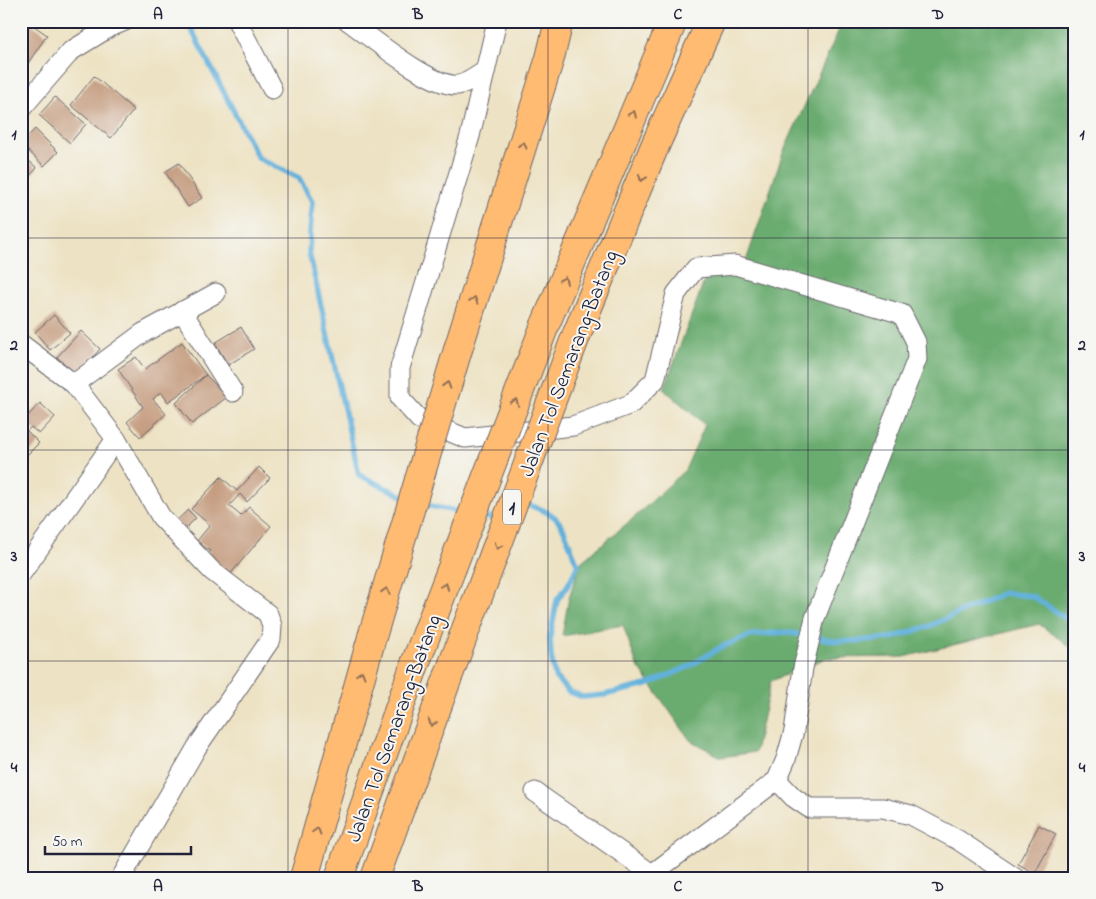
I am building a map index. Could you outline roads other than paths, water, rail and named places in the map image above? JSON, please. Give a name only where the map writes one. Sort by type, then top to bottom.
[{"type":"highway","points":[[304,878],[372,638],[459,346],[550,58],[559,21]]},
{"type":"highway","name":"Jalan Tol Semarang–Batang","points":[[339,878],[415,664],[545,325],[673,21]]},
{"type":"highway","name":"Jalan Tol Semarang–Batang","points":[[375,878],[576,336],[654,148],[711,21]]},
{"type":"highway","points":[[654,148],[725,21]]},
{"type":"street","points":[[21,109],[71,51],[110,27],[125,21]]},
{"type":"street","points":[[237,21],[272,89]]},
{"type":"street","points":[[348,21],[393,54],[447,85],[460,85],[485,71]]},
{"type":"street","points":[[497,21],[470,136],[400,368],[400,398],[419,419],[464,438],[573,426],[631,404],[655,380],[676,294],[696,268],[735,265],[902,314],[916,342],[917,359],[815,618],[803,668],[794,730],[778,780],[649,876],[535,792]]},
{"type":"street","points":[[74,384],[143,333],[216,293]]},
{"type":"street","points":[[182,311],[233,392]]},
{"type":"street","points":[[21,344],[74,384],[116,440],[161,517],[212,571],[268,614],[272,626],[271,640],[197,747],[121,878]]},
{"type":"street","points":[[21,574],[116,440]]},
{"type":"street","points":[[778,780],[793,797],[809,808],[883,808],[911,815],[958,840],[1015,878]]},
{"type":"waterway","points":[[187,21],[258,158],[299,178],[312,201],[309,252],[359,475],[407,498]]},
{"type":"waterway","points":[[521,503],[547,512],[555,518],[564,531],[578,565],[568,585],[557,600],[550,637],[555,677],[569,692],[583,697],[604,695],[647,685],[688,667],[721,647],[752,635],[785,632],[836,641],[891,638],[927,627],[1004,593],[1032,596],[1075,624]]},
{"type":"waterway","points":[[420,504],[465,513]]},
{"type":"waterway","points":[[479,516],[492,518],[498,514]]}]
